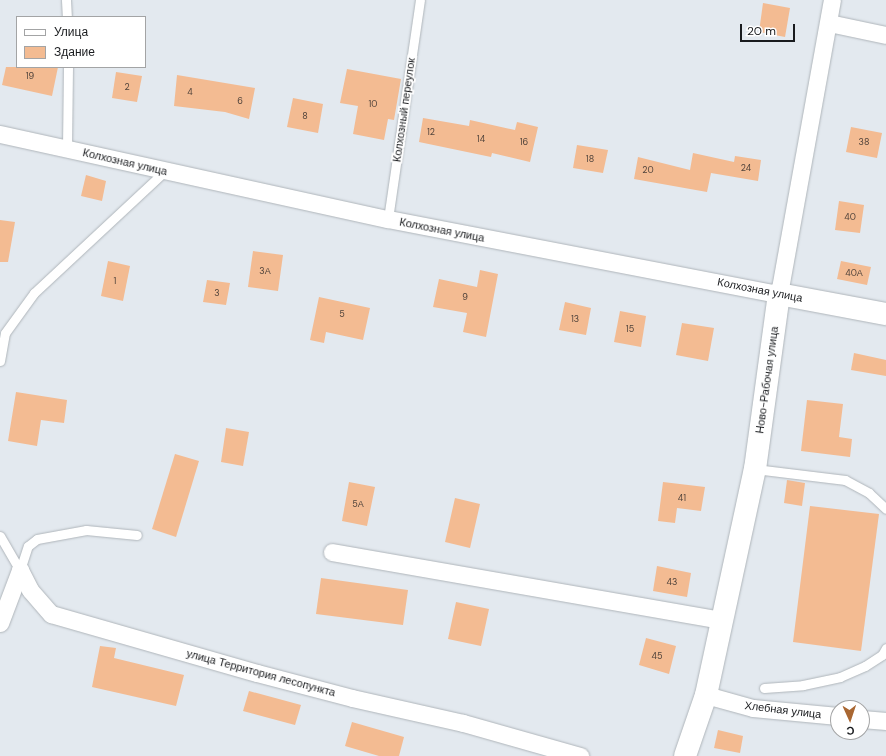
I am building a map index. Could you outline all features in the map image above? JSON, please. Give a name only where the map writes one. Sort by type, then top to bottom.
[{"type":"street","name":"Ново-Рабочая улица","points":[[685,756],[706,694],[756,469],[779,294],[832,0]]},
{"type":"street","points":[[829,23],[886,35]]},
{"type":"street","name":"Колхозная улица","points":[[0,134],[388,219],[886,314]]},
{"type":"street","points":[[332,552],[722,620]]},
{"type":"street","points":[[0,623],[20,570]]},
{"type":"street","name":"улица Территория лесопункта","points":[[20,570],[30,590],[51,614],[257,673],[352,698],[463,722],[580,756]]},
{"type":"street","name":"Хлебная улица","points":[[706,694],[753,708],[830,715]]},
{"type":"street","points":[[870,720],[886,721]]},
{"type":"lane","points":[[66,0],[67,16]]},
{"type":"lane","name":"Колхозный переулок","points":[[388,219],[420,0]]},
{"type":"lane","points":[[67,148],[68,68]]},
{"type":"lane","points":[[0,361],[5,333],[34,293],[165,171]]},
{"type":"lane","points":[[756,469],[845,480],[869,493],[886,509]]},
{"type":"lane","points":[[20,570],[28,546],[37,539],[86,530],[137,534]]},
{"type":"lane","points":[[0,536],[20,570]]},
{"type":"lane","points":[[764,688],[803,685],[840,677],[865,666],[882,654],[886,648]]},
{"type":"building","points":[[763,3],[790,8],[785,37],[759,32]]},
{"type":"building","points":[[6,67],[58,68],[52,96],[2,85]]},
{"type":"building","points":[[347,69],[401,79],[394,120],[388,119],[384,140],[353,134],[358,106],[340,103]]},
{"type":"building","points":[[116,72],[142,76],[137,102],[112,98]]},
{"type":"building","points":[[177,75],[255,88],[249,119],[225,112],[174,106]]},
{"type":"building","points":[[293,98],[323,104],[318,133],[287,127]]},
{"type":"building","points":[[423,118],[469,126],[470,120],[515,130],[517,122],[538,127],[530,162],[492,153],[491,157],[419,142]]},
{"type":"building","points":[[851,127],[882,133],[877,158],[846,152]]},
{"type":"building","points":[[577,145],[608,150],[603,173],[573,168]]},
{"type":"building","points":[[693,153],[734,162],[735,156],[761,160],[758,181],[711,173],[707,192],[634,179],[638,157],[690,170]]},
{"type":"building","points":[[86,175],[106,181],[102,201],[81,196]]},
{"type":"building","points":[[839,201],[864,205],[860,233],[835,230]]},
{"type":"building","points":[[0,220],[15,222],[8,262],[0,262]]},
{"type":"building","points":[[253,251],[283,255],[278,291],[248,287]]},
{"type":"building","points":[[108,261],[130,266],[123,301],[101,296]]},
{"type":"building","points":[[841,261],[871,267],[867,285],[837,279]]},
{"type":"building","points":[[480,270],[498,274],[486,337],[463,332],[467,313],[433,307],[439,279],[477,287]]},
{"type":"building","points":[[207,280],[230,283],[226,305],[203,302]]},
{"type":"building","points":[[319,297],[370,308],[363,340],[326,332],[324,343],[310,340]]},
{"type":"building","points":[[565,302],[591,308],[586,335],[559,330]]},
{"type":"building","points":[[620,311],[646,316],[641,347],[614,342]]},
{"type":"building","points":[[682,323],[714,328],[708,361],[676,355]]},
{"type":"building","points":[[854,353],[886,360],[886,376],[851,370]]},
{"type":"building","points":[[16,392],[67,400],[64,423],[41,420],[37,446],[8,441]]},
{"type":"building","points":[[807,400],[843,404],[839,437],[852,439],[850,457],[801,451]]},
{"type":"building","points":[[226,428],[249,432],[243,466],[221,462]]},
{"type":"building","points":[[175,454],[199,461],[176,537],[152,529]]},
{"type":"building","points":[[787,480],[805,483],[802,506],[784,503]]},
{"type":"building","points":[[349,482],[375,487],[367,526],[342,521]]},
{"type":"building","points":[[663,482],[705,487],[701,511],[677,508],[675,523],[658,521]]},
{"type":"building","points":[[455,498],[480,504],[470,548],[445,542]]},
{"type":"building","points":[[810,506],[879,514],[861,651],[793,642]]},
{"type":"building","points":[[657,566],[691,573],[687,597],[653,591]]},
{"type":"building","points":[[321,578],[408,590],[403,625],[316,614]]},
{"type":"building","points":[[456,602],[489,609],[481,646],[448,639]]},
{"type":"building","points":[[646,638],[676,646],[669,674],[639,665]]},
{"type":"building","points":[[100,646],[116,648],[114,658],[184,675],[176,706],[92,687]]},
{"type":"building","points":[[249,691],[301,705],[295,725],[243,711]]},
{"type":"building","points":[[352,722],[404,737],[399,756],[379,756],[345,746]]},
{"type":"building","points":[[718,730],[743,736],[740,753],[714,748]]}]
